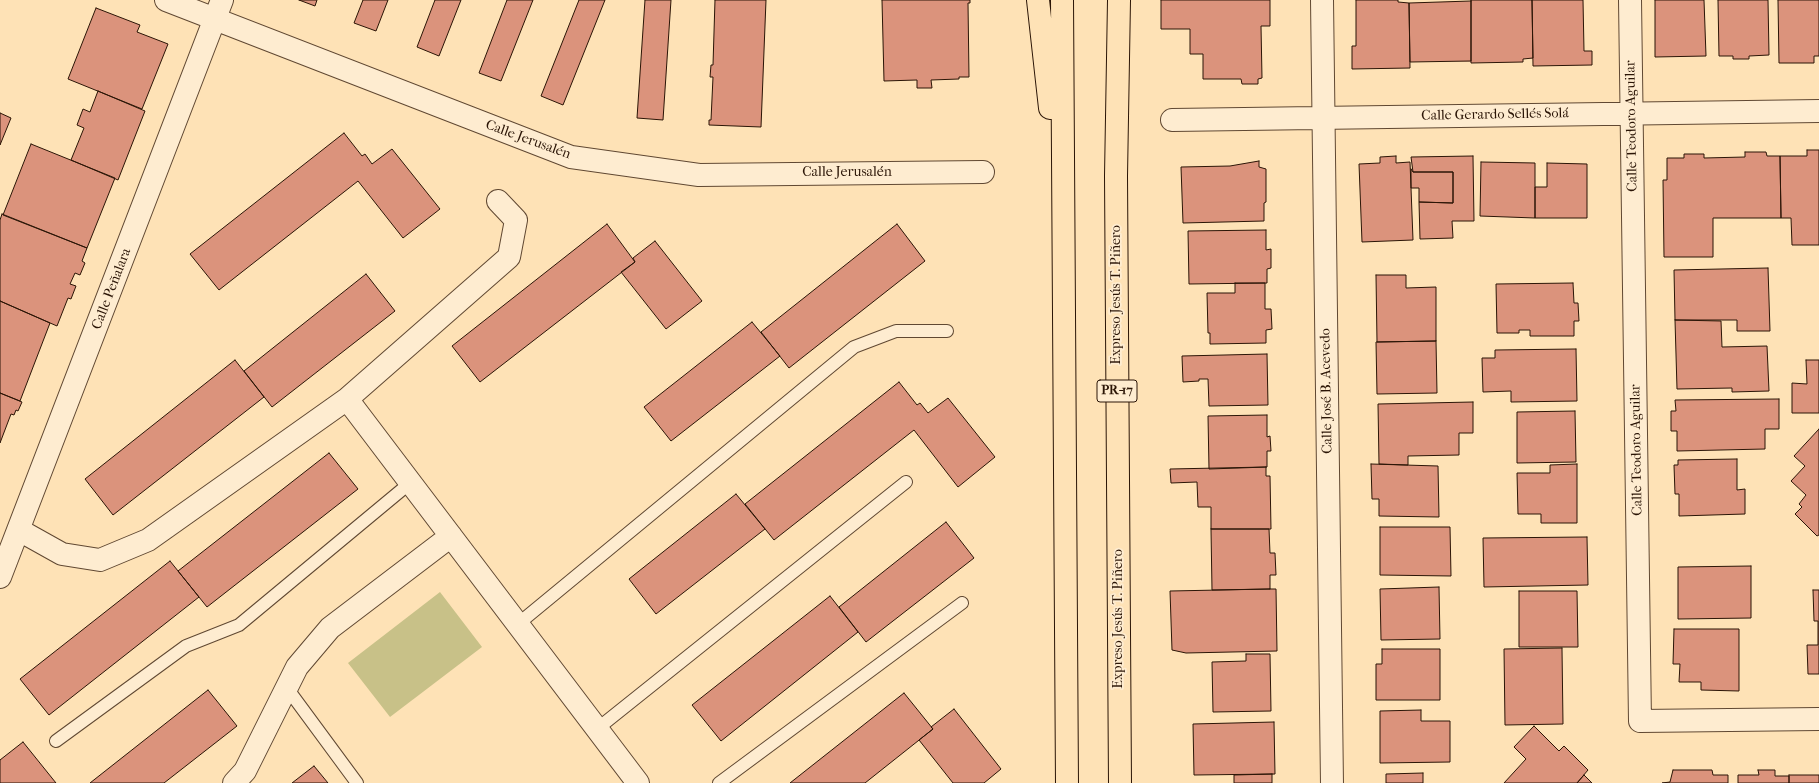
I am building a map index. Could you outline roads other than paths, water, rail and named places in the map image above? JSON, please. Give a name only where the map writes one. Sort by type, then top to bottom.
[{"type":"highway","points":[[1038,0],[1064,233]]},
{"type":"highway","points":[[1062,0],[1067,783]]},
{"type":"highway","name":"Expreso Jesús T. Piñero","points":[[1119,0],[1116,184],[1120,783]]},
{"type":"street","name":"Calle Jerusalén","points":[[166,0],[218,10],[571,157],[699,174],[983,172]]},
{"type":"street","name":"Calle José B. Acevedo","points":[[1322,0],[1332,783]]},
{"type":"street","name":"Calle Teodoro Aguilar","points":[[1630,0],[1640,721],[1819,719]]},
{"type":"street","name":"Calle Peñalara","points":[[0,577],[218,10]]},
{"type":"street","name":"Calle Gerardo Sellés Solá","points":[[1172,120],[1819,111]]},
{"type":"street","points":[[19,530],[62,554],[100,560],[148,540],[347,399],[509,257],[516,220],[498,202]]},
{"type":"street","points":[[347,399],[638,783]]},
{"type":"street","points":[[234,783],[245,771],[297,667],[330,628],[451,536]]},
{"type":"lane","points":[[518,624],[854,347],[896,331],[947,331]]},
{"type":"lane","points":[[597,728],[906,482]]},
{"type":"lane","points":[[56,741],[186,646],[239,625],[410,483]]},
{"type":"lane","points":[[719,783],[962,603]]},
{"type":"lane","points":[[287,688],[357,783]]}]
